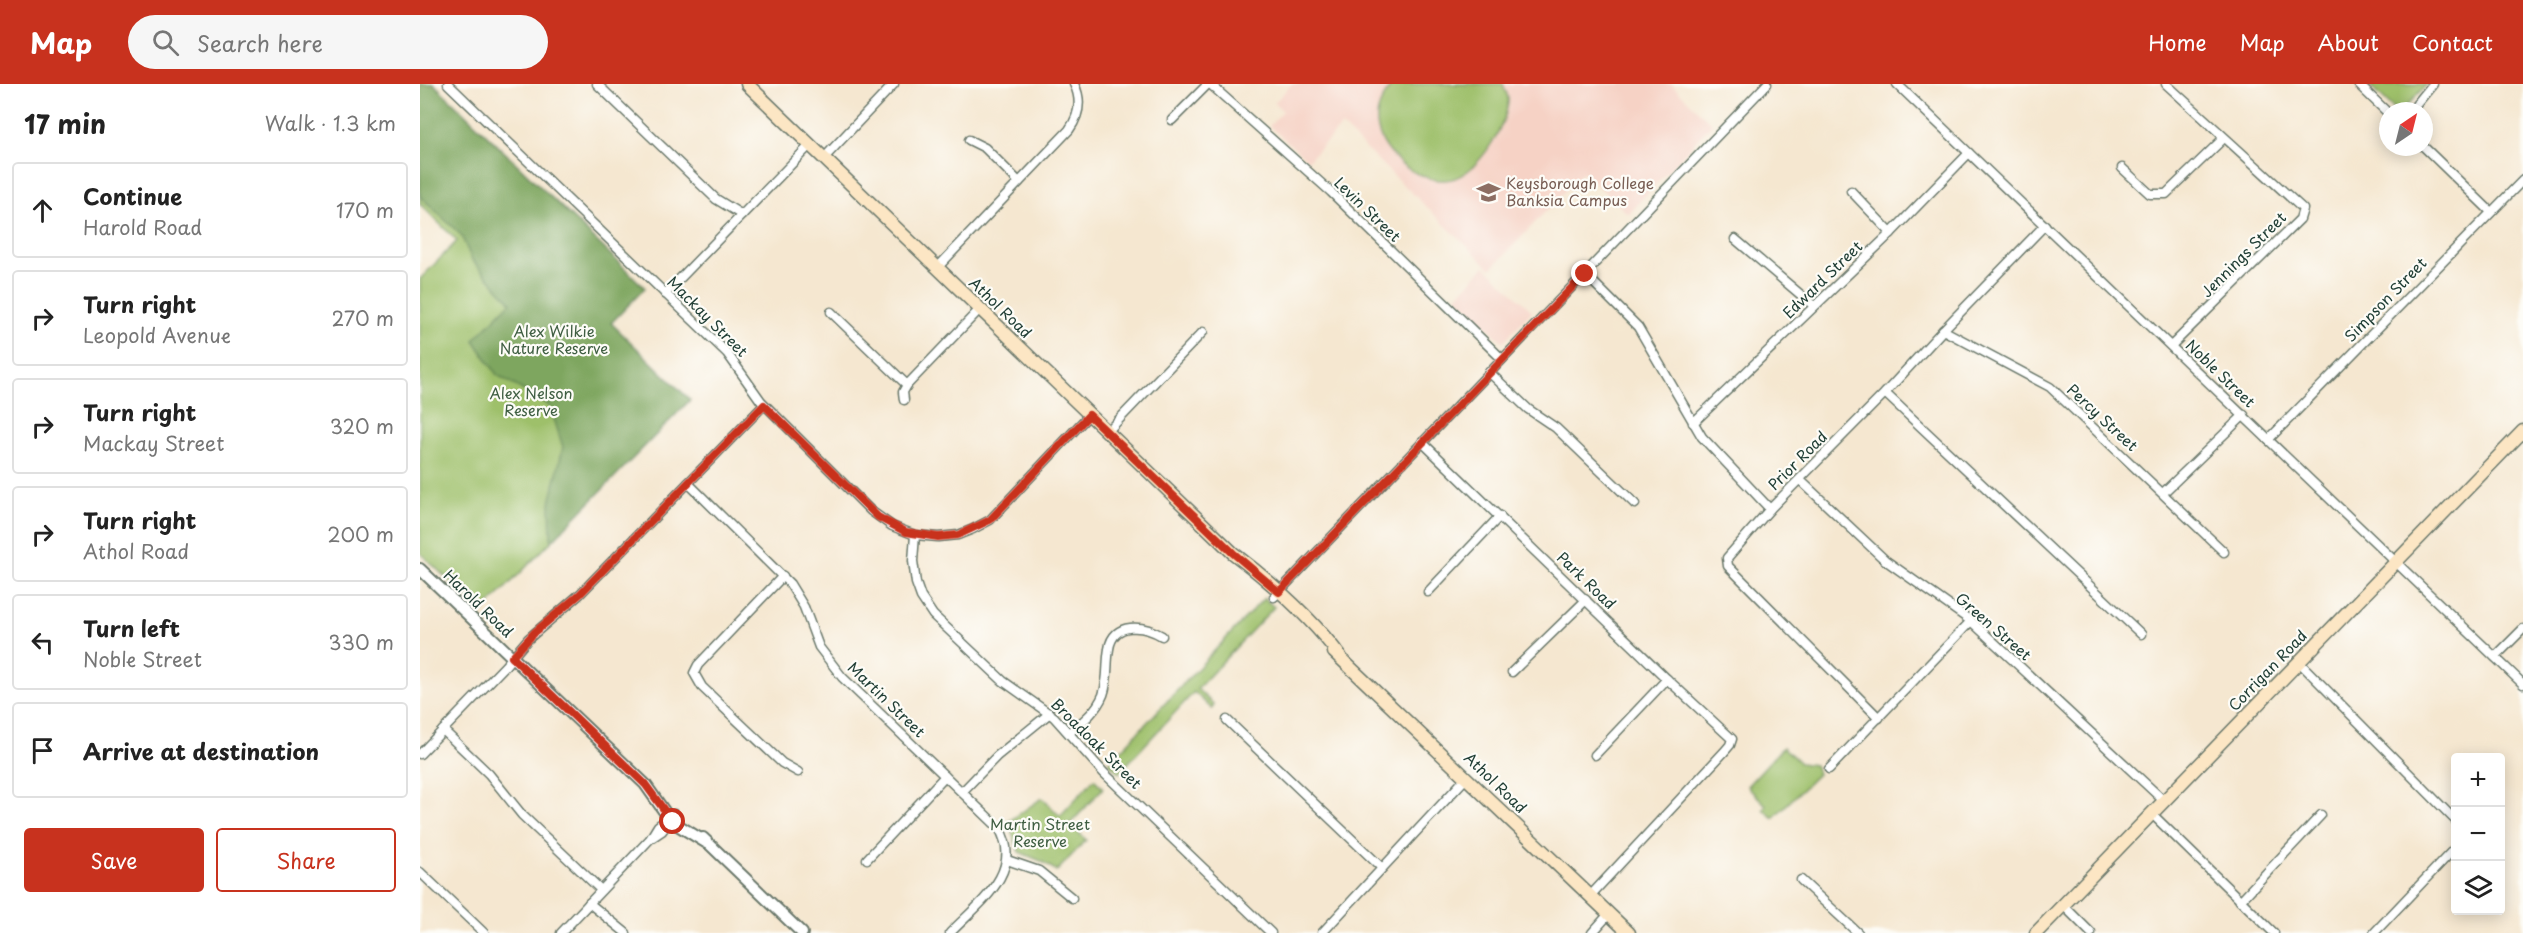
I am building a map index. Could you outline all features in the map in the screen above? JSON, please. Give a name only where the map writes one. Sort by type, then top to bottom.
[{"type":"main road","name":"Athol Road","points":[[747,84],[1233,553],[1251,575],[1277,595],[1312,634],[1340,656],[1629,933]]},
{"type":"main road","name":"Corrigan Road","points":[[2036,933],[2523,431]]},
{"type":"street","name":"Mackay Street","points":[[448,84],[733,360],[764,405],[878,517],[892,526],[915,535],[938,537],[958,535],[990,520],[1089,415]]},
{"type":"street","points":[[597,84],[716,199],[742,215]]},
{"type":"street","points":[[824,158],[894,84]]},
{"type":"street","points":[[937,268],[1072,125],[1079,100],[1074,84]]},
{"type":"street","points":[[1172,120],[1209,84]]},
{"type":"street","name":"Levin Street","points":[[1209,84],[1331,192],[1502,359]]},
{"type":"street","points":[[1277,595],[1767,84]]},
{"type":"street","name":"Noble Street","points":[[1897,84],[2523,684]]},
{"type":"street","name":"Jennings Street","points":[[2166,84],[2303,209],[2300,219],[2171,346]]},
{"type":"street","points":[[2358,84],[2379,104]]},
{"type":"street","points":[[2418,102],[2433,84]]},
{"type":"street","points":[[2122,168],[2150,194],[2166,194],[2224,138]]},
{"type":"street","points":[[969,140],[985,148],[1019,182]]},
{"type":"street","points":[[665,294],[810,145]]},
{"type":"street","name":"Edward Street","points":[[1693,423],[1892,233],[1969,153]]},
{"type":"street","points":[[2433,156],[2491,212]]},
{"type":"street","name":"Simpson Street","points":[[2268,440],[2523,180]]},
{"type":"street","points":[[1851,192],[1892,233]]},
{"type":"street","name":"Prior Road","points":[[1879,718],[1728,566],[1727,558],[1770,509],[1885,393],[2045,225]]},
{"type":"street","points":[[1736,239],[1814,306]]},
{"type":"street","points":[[1585,274],[1638,327],[1693,423],[1713,450],[1770,509]]},
{"type":"street","points":[[904,400],[903,392],[907,384],[980,309]]},
{"type":"street","points":[[831,312],[907,384]]},
{"type":"street","name":"Percy Street","points":[[1943,330],[2050,387],[2224,552]]},
{"type":"street","points":[[1107,432],[1203,332]]},
{"type":"street","points":[[1489,372],[1528,409],[1556,428],[1635,504]]},
{"type":"street","points":[[1885,393],[2141,634]]},
{"type":"street","points":[[420,754],[535,632],[580,594],[764,405]]},
{"type":"street","points":[[2163,493],[2244,415]]},
{"type":"street","name":"Park Road","points":[[1422,442],[1732,739],[1725,752],[1590,896]]},
{"type":"street","name":"Green Street","points":[[1800,480],[1885,560],[1971,621],[2163,800]]},
{"type":"street","name":"Martin Street","points":[[688,483],[783,576],[799,597],[819,647],[832,666],[999,828],[1005,840],[1007,860]]},
{"type":"street","points":[[1428,592],[1500,516]]},
{"type":"street","name":"Broadoak Street","points":[[915,535],[916,583],[926,606],[950,633],[1003,681],[1050,713],[1104,773],[1271,933]]},
{"type":"street","name":"Harold Road","points":[[420,569],[645,784],[664,796],[671,817],[694,826],[707,843],[801,933]]},
{"type":"street","points":[[783,576],[698,665],[694,673],[698,682],[782,763],[798,771]]},
{"type":"street","points":[[1512,672],[1586,600]]},
{"type":"street","points":[[1829,769],[1971,621]]},
{"type":"street","points":[[1069,733],[1092,712],[1101,698],[1107,679],[1108,650],[1116,635],[1134,626],[1149,629],[1162,636]]},
{"type":"street","points":[[2495,657],[2523,629]]},
{"type":"street","points":[[2298,661],[2451,816]]},
{"type":"street","points":[[1595,755],[1667,679]]},
{"type":"street","points":[[963,792],[1002,751],[1050,713]]},
{"type":"street","points":[[1227,720],[1382,868]]},
{"type":"street","points":[[443,730],[489,774],[522,815],[602,890]]},
{"type":"street","points":[[867,859],[945,776]]},
{"type":"street","points":[[1322,933],[1467,777]]},
{"type":"street","points":[[2151,813],[2274,933]]},
{"type":"street","points":[[2240,901],[2321,815]]},
{"type":"street","points":[[561,933],[650,839],[662,831],[671,817]]},
{"type":"street","points":[[2374,933],[2451,852]]},
{"type":"street","points":[[954,932],[998,883],[1007,860],[1039,871],[1072,898]]},
{"type":"street","points":[[420,872],[484,933]]},
{"type":"street","points":[[1801,879],[1858,933]]},
{"type":"street","points":[[589,903],[626,933]]},
{"type":"street","points":[[2063,905],[2091,933]]},
{"type":"street","points":[[1592,933],[1609,914]]},
{"type":"shaded area","name":"Keysborough College Banksia Campus","points":[[1292,84],[1671,84],[1712,124],[1628,214],[1583,172],[1491,269],[1342,126],[1308,160],[1269,126],[1283,111],[1274,103]]},
{"type":"shaded area","points":[[1485,266],[1532,311],[1503,342],[1456,297]]},
{"type":"green space","name":"Alex Nelson Reserve","points":[[420,84],[434,84],[645,288],[611,323],[690,400],[482,612],[420,553],[420,279],[457,241],[420,204]]},
{"type":"green space","name":"Alex Wilkie Nature Reserve","points":[[420,84],[434,84],[645,288],[611,323],[690,400],[551,542],[550,503],[563,447],[550,406],[497,375],[474,340],[511,302],[472,260],[461,235],[420,196]]},
{"type":"green space","points":[[1392,84],[1503,84],[1508,100],[1506,113],[1502,125],[1487,150],[1467,171],[1445,180],[1421,176],[1399,162],[1390,152],[1378,130],[1378,109]]},
{"type":"green space","points":[[2368,84],[2427,84],[2410,102],[2387,102]]},
{"type":"green space","points":[[1264,598],[1274,607],[1197,689],[1214,705],[1212,709],[1194,692],[1119,773],[1109,763]]},
{"type":"green space","points":[[1783,747],[1800,763],[1815,765],[1818,774],[1773,818],[1763,809],[1766,805],[1747,786]]},
{"type":"green space","name":"Martin Street Reserve","points":[[1094,779],[1103,788],[1070,824],[1086,840],[1057,871],[1019,852],[1008,822],[1042,798],[1060,816]]},
{"type":"place","name":"Keysborough College Banksia Campus","points":[[1488,193]]},
{"type":"route","points":[[673,822],[645,784],[512,657],[543,624],[580,594],[764,405],[878,517],[906,532],[938,537],[958,535],[973,530],[990,520],[1005,507],[1089,415],[1233,553],[1279,592],[1585,274]]}]
